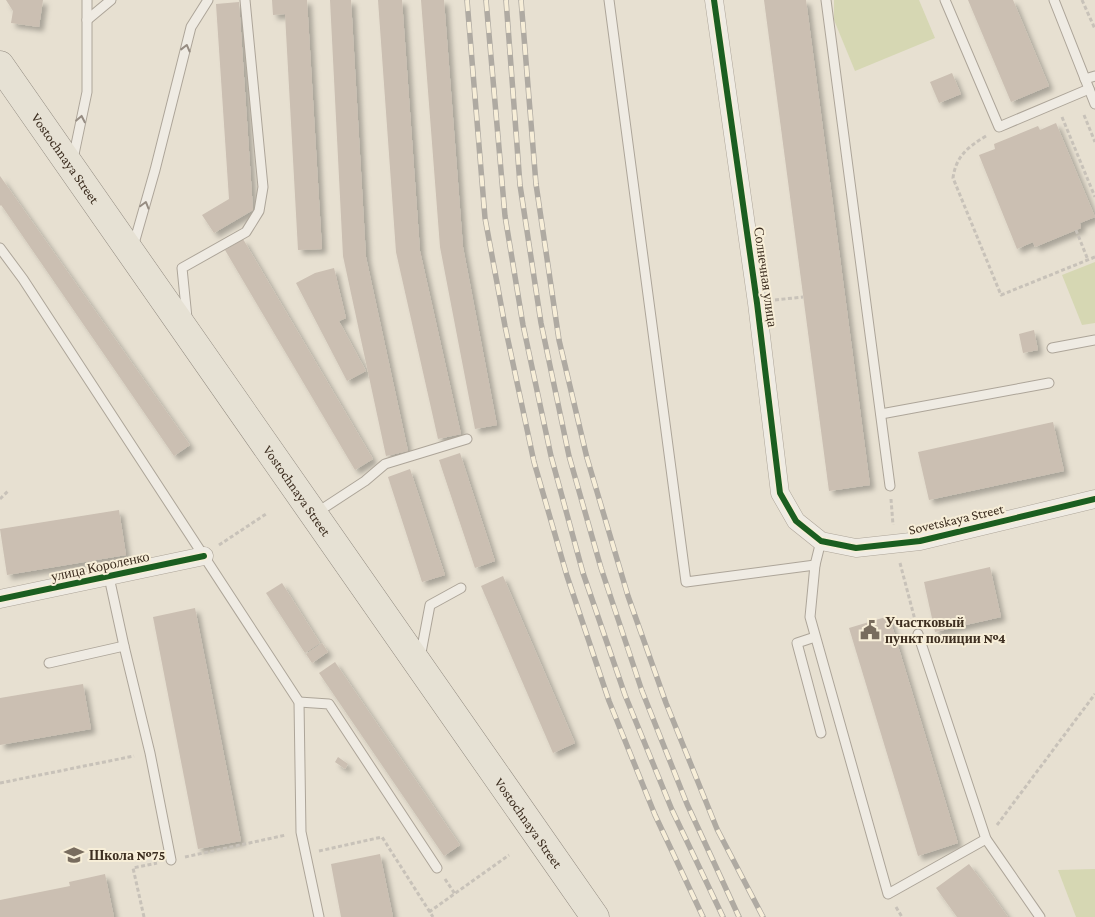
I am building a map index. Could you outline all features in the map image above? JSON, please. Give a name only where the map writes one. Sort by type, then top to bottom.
[{"type":"main road","name":"Vostochnaya Street","points":[[0,64],[314,514],[418,667],[595,917]]},
{"type":"street","name":"Солнечная улица","points":[[714,0],[757,303],[780,494],[796,521],[821,541]]},
{"type":"street","name":"Sovetskaya Street","points":[[821,541],[856,548],[895,545],[920,541],[1095,499]]},
{"type":"street","name":"улица Короленко","points":[[0,599],[204,556]]},
{"type":"lane","points":[[72,166],[87,92],[87,0]]},
{"type":"lane","points":[[87,20],[111,0]]},
{"type":"lane","points":[[131,252],[155,170],[191,27],[208,0]]},
{"type":"lane","points":[[188,334],[182,268],[246,232],[259,211],[262,188],[245,0]]},
{"type":"lane","points":[[609,0],[686,582],[815,565]]},
{"type":"lane","points":[[826,0],[890,486]]},
{"type":"lane","points":[[945,0],[1000,127],[1089,89]]},
{"type":"lane","points":[[1054,0],[1095,104]]},
{"type":"lane","points":[[1085,79],[1095,76]]},
{"type":"lane","points":[[0,248],[23,279],[298,702],[301,832],[319,917]]},
{"type":"lane","points":[[1052,348],[1095,340]]},
{"type":"lane","points":[[881,414],[1049,383]]},
{"type":"lane","points":[[314,514],[365,480],[385,464],[468,438]]},
{"type":"lane","points":[[821,541],[815,565],[810,618],[888,894],[986,839]]},
{"type":"lane","points":[[109,577],[150,753],[171,860]]},
{"type":"lane","points":[[418,667],[430,605],[461,588]]},
{"type":"lane","points":[[918,634],[986,839],[1040,917]]},
{"type":"lane","points":[[815,637],[797,643],[821,733]]},
{"type":"lane","points":[[49,663],[124,646]]},
{"type":"lane","points":[[298,702],[329,704],[437,868]]},
{"type":"path","points":[[1082,0],[1095,29]]},
{"type":"path","points":[[1057,103],[1095,197]]},
{"type":"path","points":[[1000,127],[963,153],[954,166],[953,178],[1000,296],[1095,257]]},
{"type":"path","points":[[1076,230],[1088,260]]},
{"type":"path","points":[[757,303],[803,297]]},
{"type":"path","points":[[890,486],[895,545],[913,612]]},
{"type":"path","points":[[0,499],[8,491]]},
{"type":"path","points":[[204,556],[266,514]]},
{"type":"path","points":[[986,839],[1095,694]]},
{"type":"path","points":[[0,783],[150,753]]},
{"type":"path","points":[[144,917],[133,868],[301,832]]},
{"type":"path","points":[[306,854],[382,837],[433,917]]},
{"type":"path","points":[[429,912],[509,855]]},
{"type":"green space","points":[[834,0],[919,0],[935,38],[855,71],[834,20]]},
{"type":"green space","points":[[1095,262],[1095,323],[1082,325],[1062,275]]},
{"type":"green space","points":[[1095,869],[1095,917],[1076,917],[1058,870]]},
{"type":"building","points":[[6,0],[43,0],[39,27],[11,23],[13,11]]},
{"type":"building","points":[[272,0],[307,0],[322,249],[298,250],[285,14],[273,15]]},
{"type":"building","points":[[330,0],[351,0],[366,257],[408,451],[386,456],[343,256]]},
{"type":"building","points":[[378,0],[402,0],[420,251],[461,434],[438,439],[396,252]]},
{"type":"building","points":[[421,0],[444,0],[463,247],[497,425],[475,429],[440,247]]},
{"type":"building","points":[[764,0],[806,0],[870,485],[829,491]]},
{"type":"building","points":[[968,0],[1013,0],[1049,86],[1011,102]]},
{"type":"building","points":[[239,2],[253,210],[214,233],[202,215],[229,199],[216,4]]},
{"type":"building","points":[[952,73],[961,94],[939,103],[930,82]]},
{"type":"building","points":[[1056,123],[1095,217],[1080,223],[1081,228],[1035,247],[1033,242],[1017,249],[979,155],[995,149],[994,144],[1038,126],[1040,130]]},
{"type":"building","points":[[0,176],[190,445],[174,456],[4,209],[0,206]]},
{"type":"building","points":[[243,239],[373,459],[355,470],[225,250]]},
{"type":"building","points":[[334,268],[346,318],[339,321],[366,371],[347,381],[296,283],[315,273]]},
{"type":"building","points":[[1034,330],[1038,350],[1023,353],[1019,334]]},
{"type":"building","points":[[1053,422],[1064,471],[929,500],[918,452]]},
{"type":"building","points":[[460,453],[495,561],[475,568],[439,460]]},
{"type":"building","points":[[410,469],[445,575],[422,582],[388,477]]},
{"type":"building","points":[[119,510],[126,555],[7,575],[0,529]]},
{"type":"building","points":[[990,567],[1001,617],[935,632],[924,582]]},
{"type":"building","points":[[503,576],[575,743],[553,753],[481,586]]},
{"type":"building","points":[[282,583],[320,643],[305,653],[266,593]]},
{"type":"building","points":[[195,608],[241,841],[198,849],[153,617]]},
{"type":"building","points":[[889,616],[958,843],[918,856],[849,628]]},
{"type":"building","points":[[322,643],[328,652],[312,663],[306,654]]},
{"type":"building","points":[[335,662],[460,845],[444,856],[319,673]]},
{"type":"building","points":[[83,684],[91,729],[0,745],[0,698]]},
{"type":"building","points":[[338,757],[348,764],[345,769],[335,762]]},
{"type":"building","points":[[380,854],[393,917],[341,917],[331,864]]},
{"type":"building","points":[[969,864],[1008,917],[957,917],[936,888]]},
{"type":"building","points":[[105,874],[114,917],[0,917],[0,900],[70,886],[69,882]]},
{"type":"railway","points":[[467,0],[485,218],[505,326],[534,462],[567,576],[609,701],[655,815],[703,917]]},
{"type":"railway","points":[[486,0],[505,216],[523,325],[551,456],[583,573],[625,695],[672,810],[723,917]]},
{"type":"railway","points":[[506,0],[520,185],[541,323],[569,456],[601,568],[642,691],[687,804],[739,917]]},
{"type":"railway","points":[[521,0],[536,184],[559,340],[587,458],[628,596],[666,703],[717,829],[763,917]]},
{"type":"cycle path","points":[[714,0],[757,303],[780,493],[796,521],[821,541],[856,548],[920,541],[1095,499]]},
{"type":"cycle path","points":[[0,599],[204,556]]},
{"type":"place","name":"Участковый пункт полиции №4","points":[[870,630]]},
{"type":"place","name":"Школа №75","points":[[74,855]]}]
